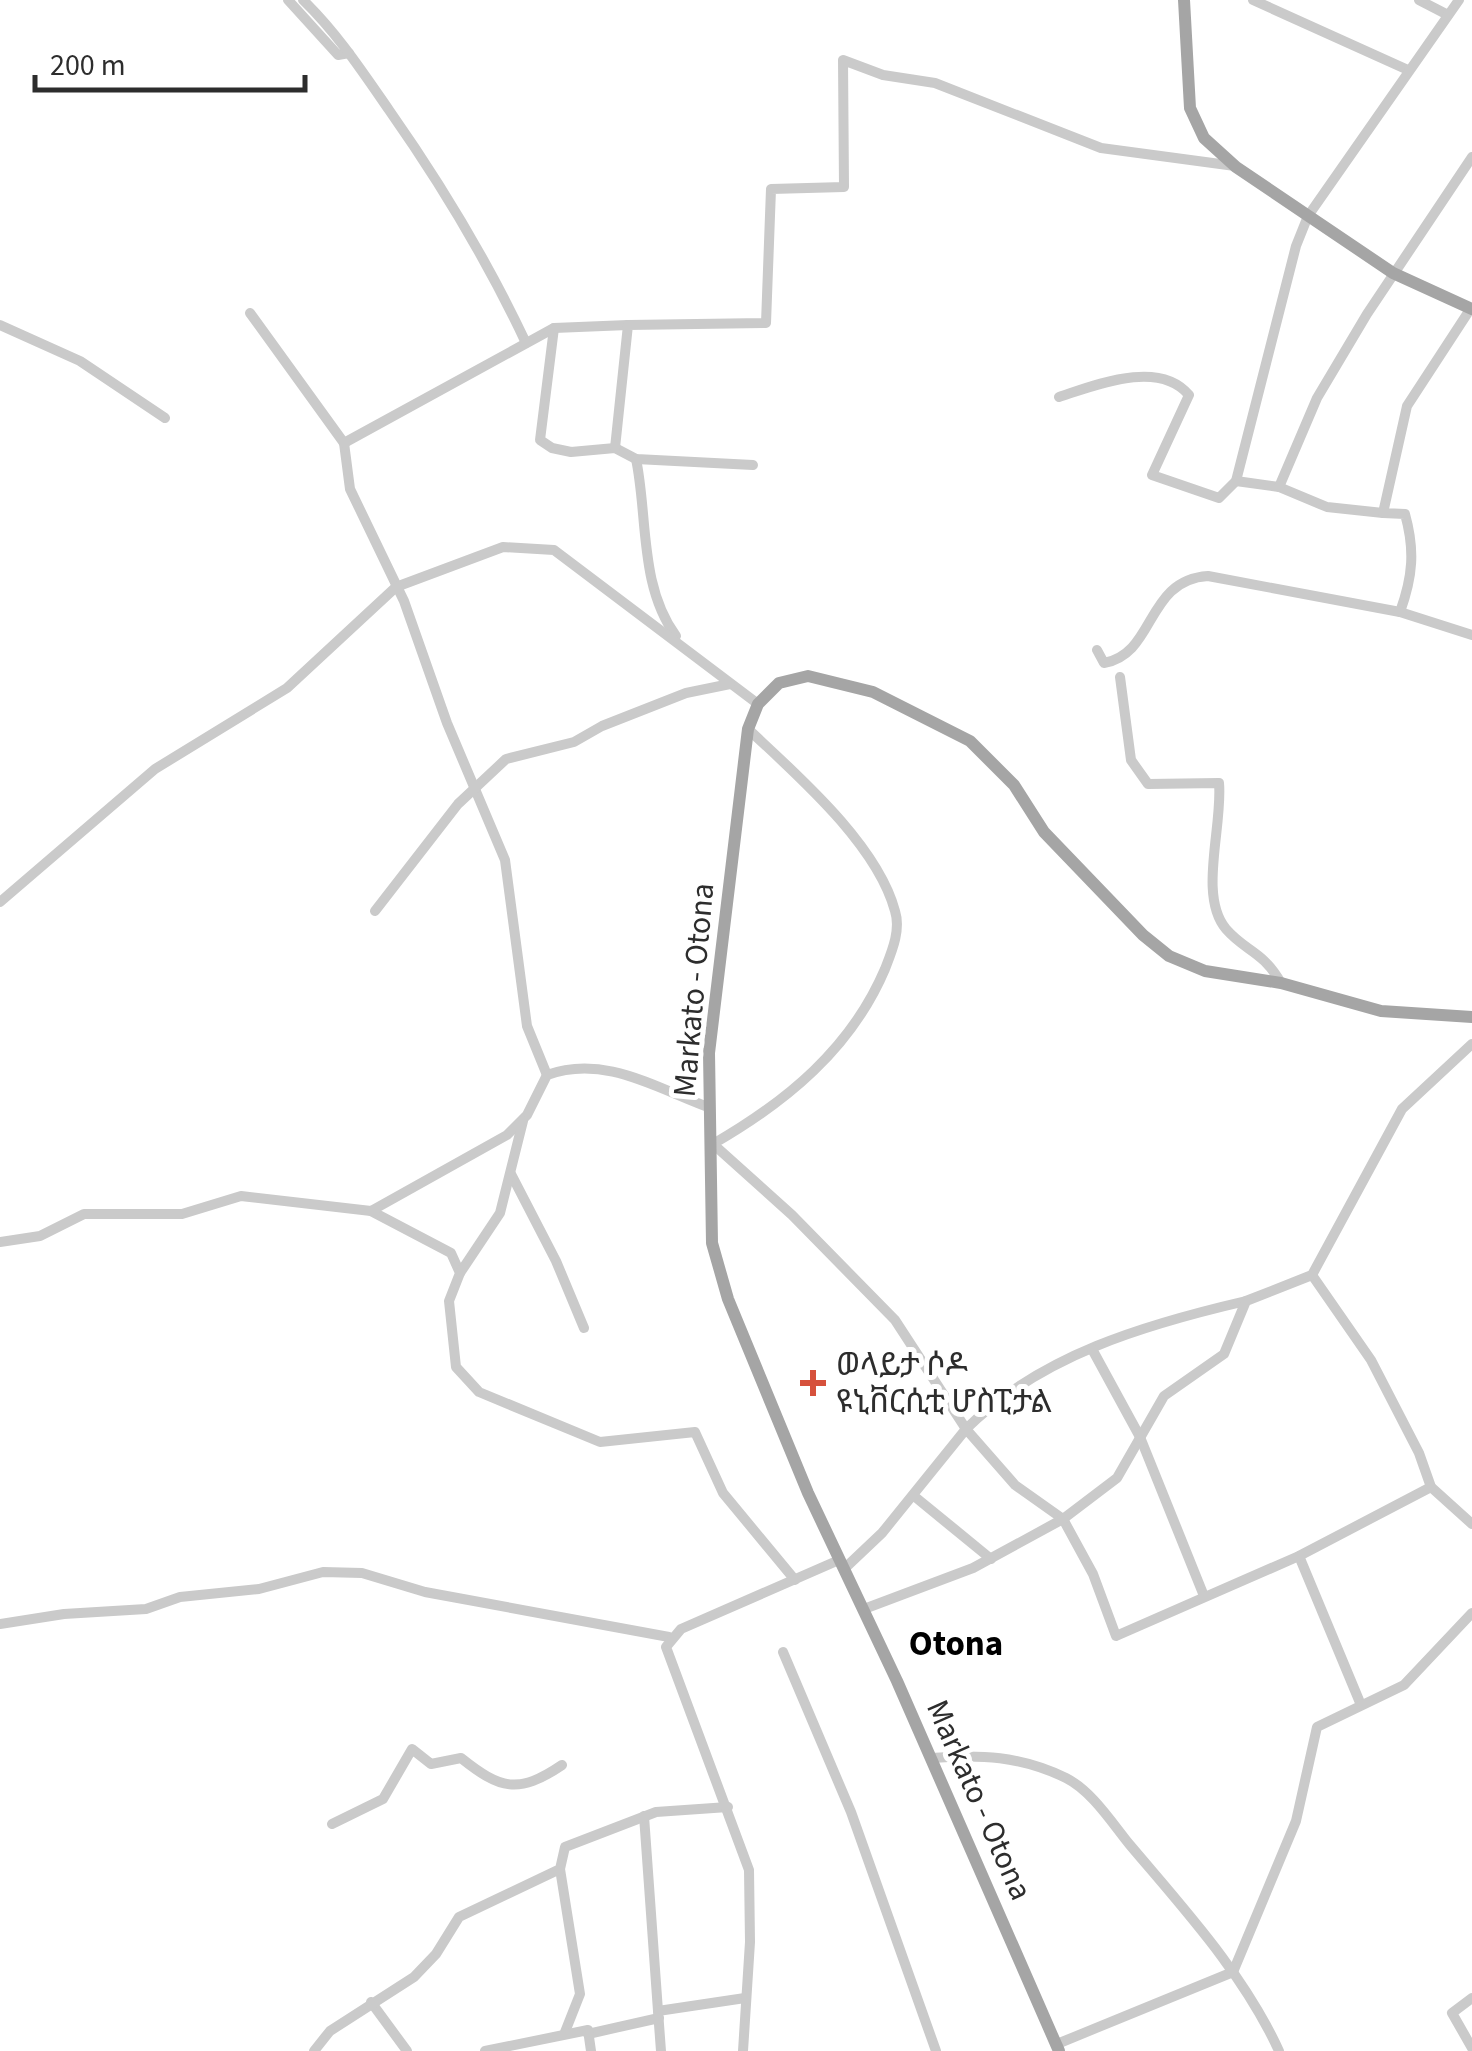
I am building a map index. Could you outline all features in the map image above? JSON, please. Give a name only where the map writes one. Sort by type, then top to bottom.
[{"type":"main road","points":[[1184,0],[1195,125],[1236,166],[1393,273],[1471,308]]},
{"type":"main road","name":"Markato - Otona","points":[[1058,2048],[728,1299],[711,1229],[709,1052],[748,729],[758,704],[780,683],[808,676],[873,692],[970,741],[1014,785],[1044,832],[1122,914],[1169,956],[1205,971],[1281,983],[1381,1011],[1472,1017]]},
{"type":"street","points":[[288,0],[338,56],[349,52]]},
{"type":"street","points":[[303,0],[349,52],[433,172],[492,272],[526,343]]},
{"type":"street","points":[[1252,0],[1408,70]]},
{"type":"street","points":[[1419,0],[1448,15]]},
{"type":"street","points":[[1059,397],[1143,376],[1182,387],[1189,395],[1152,475],[1219,498],[1236,481],[1296,246],[1308,216],[1460,0]]},
{"type":"street","points":[[344,444],[554,328],[766,323],[772,189],[844,187],[843,60],[883,75],[934,83],[1101,148],[1236,166]]},
{"type":"street","points":[[1279,487],[1317,398],[1393,273],[1472,157]]},
{"type":"street","points":[[1383,513],[1407,406],[1471,308]]},
{"type":"street","points":[[250,313],[344,444],[350,489],[396,587],[446,722],[505,860],[527,1026],[547,1076]]},
{"type":"street","points":[[0,325],[80,362],[164,418]]},
{"type":"street","points":[[615,448],[628,325]]},
{"type":"street","points":[[554,328],[540,440],[570,452],[615,448],[636,459],[753,465]]},
{"type":"street","points":[[636,459],[658,599],[664,620],[682,644]]},
{"type":"street","points":[[1236,481],[1279,487],[1327,507],[1405,514],[1414,562],[1400,612]]},
{"type":"street","points":[[0,902],[155,768],[287,688],[396,587],[503,547],[554,550],[758,704]]},
{"type":"street","points":[[1097,650],[1104,663],[1130,652],[1164,596],[1180,582],[1198,576],[1400,612],[1472,635]]},
{"type":"street","points":[[1120,678],[1131,760],[1148,784],[1219,783],[1222,814],[1210,889],[1215,908],[1224,926],[1257,951],[1281,983]]},
{"type":"street","points":[[375,911],[476,785],[506,759],[574,742],[686,693],[730,684]]},
{"type":"street","points":[[748,729],[806,782],[862,851],[897,915],[895,946],[861,1017],[826,1060],[764,1114],[712,1144],[792,1215],[894,1320],[966,1429],[1014,1485],[1062,1519],[1094,1574],[1116,1636],[1299,1556],[1431,1487]]},
{"type":"street","points":[[0,1624],[64,1614],[146,1610],[180,1597],[260,1589],[323,1572],[362,1572],[425,1592],[669,1637],[795,1580],[842,1564],[914,1496],[966,1429],[998,1398],[1092,1349],[1169,1319],[1246,1302],[1312,1275],[1402,1109],[1472,1044]]},
{"type":"street","points":[[708,1107],[643,1078],[604,1070],[567,1068],[547,1076],[523,1120],[500,1213],[476,1243],[450,1301],[456,1367],[480,1392],[600,1442],[695,1432],[723,1492],[795,1580]]},
{"type":"street","points":[[371,1211],[471,1158],[523,1120]]},
{"type":"street","points":[[511,1174],[556,1261],[584,1328]]},
{"type":"street","points":[[0,1242],[40,1236],[84,1214],[182,1214],[242,1196],[371,1211],[451,1254],[460,1273]]},
{"type":"street","points":[[1312,1275],[1371,1360],[1419,1452],[1431,1487],[1472,1524]]},
{"type":"street","points":[[864,1609],[991,1559],[1062,1519],[1116,1478],[1164,1396],[1224,1354],[1246,1302]]},
{"type":"street","points":[[1092,1349],[1140,1438],[1204,1596]]},
{"type":"street","points":[[914,1496],[991,1559]]},
{"type":"street","points":[[1299,1556],[1360,1705]]},
{"type":"street","points":[[1058,2048],[1233,1972],[1296,1821],[1317,1728],[1404,1685],[1472,1613]]},
{"type":"street","points":[[669,1637],[670,1658],[728,1806],[748,1870],[750,1942],[743,2051]]},
{"type":"street","points":[[783,1652],[851,1812],[936,2051]]},
{"type":"street","points":[[332,1824],[383,1800],[412,1749],[430,1764],[461,1758],[494,1783],[537,1782],[562,1765]]},
{"type":"street","points":[[931,1758],[991,1754],[1068,1779],[1096,1803],[1233,1972],[1279,2051]]},
{"type":"street","points":[[564,2032],[580,1994],[560,1869],[565,1847],[644,1816],[728,1806]]},
{"type":"street","points":[[644,1816],[661,2051]]},
{"type":"street","points":[[314,2051],[330,2031],[426,1965],[458,1917],[560,1869]]},
{"type":"street","points":[[588,2034],[658,2014],[745,1998]]},
{"type":"street","points":[[1472,1998],[1452,2013],[1472,2048]]},
{"type":"street","points":[[371,2002],[407,2051]]},
{"type":"street","points":[[486,2051],[588,2030],[590,2051]]},
{"type":"place","name":"ወላይታ ሶዶ ዩኒቨርሲቲ ሆስፒታል","points":[[813,1383]]},
{"type":"district","name":"Otona","points":[[956,1644]]}]
